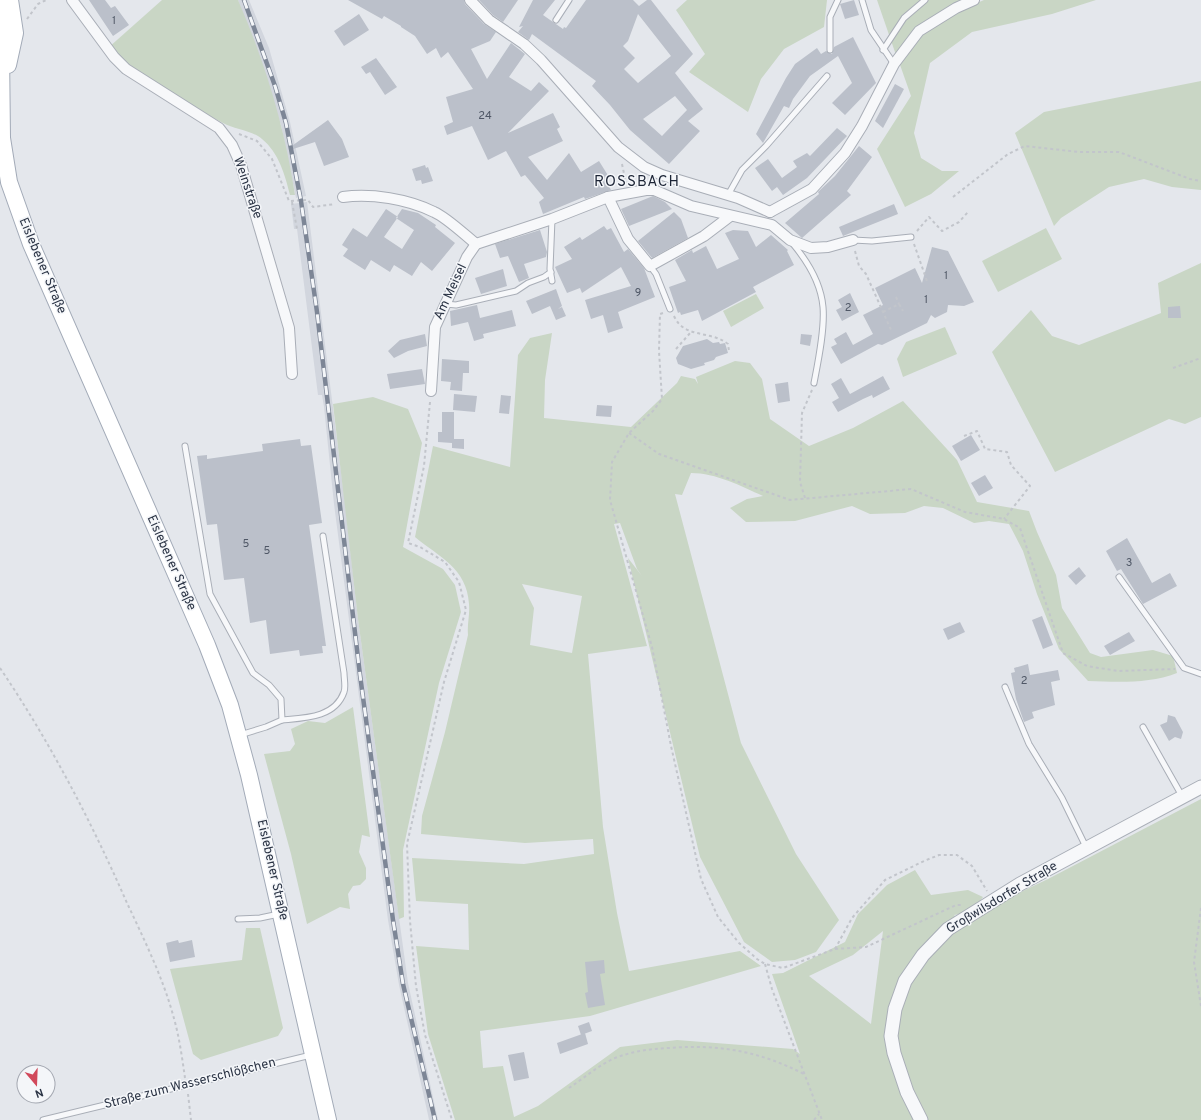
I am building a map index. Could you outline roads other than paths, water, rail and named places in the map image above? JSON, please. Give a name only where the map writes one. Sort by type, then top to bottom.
[{"type":"main road","name":"Eislebener Straße","points":[[5,0],[1,51],[3,84],[1,111],[2,138],[10,182],[22,221],[207,645],[239,735],[261,821],[328,1120]]},
{"type":"main road","name":"Eislebener Straße","points":[[3,84],[15,33],[10,0]]},
{"type":"street","name":"Weinstraße","points":[[72,0],[99,39],[126,69],[219,128],[232,145],[241,165],[289,328],[292,374]]},
{"type":"street","points":[[470,0],[489,20],[524,44],[541,60],[618,147],[644,167],[662,175],[728,195],[770,212]]},
{"type":"street","points":[[770,212],[812,189],[845,153],[862,126],[894,64],[919,31],[956,8],[974,0]]},
{"type":"street","points":[[343,197],[357,195],[403,202],[435,212],[476,244],[552,219],[608,197],[628,192],[654,190],[691,206],[729,217],[772,226],[790,240],[811,248],[828,247],[853,240]]},
{"type":"street","points":[[608,197],[628,239],[650,266],[704,236],[729,217]]},
{"type":"street","points":[[770,212],[772,226]]},
{"type":"street","name":"Am Meisel","points":[[431,391],[435,327],[467,257],[476,244]]},
{"type":"street","name":"Großwilsdorfer Straße","points":[[921,1120],[907,1092],[894,1053],[892,1036],[895,1009],[905,981],[923,955],[948,929],[988,904],[1086,848],[1201,788]]},
{"type":"lane","points":[[556,20],[569,0]]},
{"type":"lane","points":[[830,50],[830,17],[838,0]]},
{"type":"lane","points":[[862,0],[871,30],[883,50],[894,64]]},
{"type":"lane","points":[[883,50],[904,18],[925,0]]},
{"type":"lane","points":[[728,195],[742,170],[766,146],[827,76]]},
{"type":"lane","points":[[552,219],[552,281]]},
{"type":"lane","points":[[853,240],[872,241],[911,237]]},
{"type":"lane","points":[[790,240],[802,255],[816,279],[823,307],[818,362],[814,383]]},
{"type":"lane","points":[[650,266],[656,274],[670,309]]},
{"type":"lane","points":[[446,304],[456,305],[516,292],[528,283],[544,277],[551,272]]},
{"type":"lane","points":[[186,446],[210,594],[253,673],[269,685],[282,699],[282,720]]},
{"type":"lane","points":[[239,735],[266,727],[282,720],[319,715],[335,707],[344,692],[344,673],[323,536]]},
{"type":"lane","points":[[1119,577],[1184,668],[1201,674]]},
{"type":"lane","points":[[1005,687],[1029,744],[1062,798],[1086,848]]},
{"type":"lane","points":[[1144,727],[1182,797]]},
{"type":"lane","points":[[238,919],[260,918],[282,913]]},
{"type":"lane","name":"Straße zum Wasserschlößchen","points":[[43,1120],[314,1055]]},
{"type":"railway","points":[[244,0],[275,86],[286,123],[301,201],[317,312],[360,675],[393,920],[403,984],[435,1120]]},
{"type":"district","name":"ROSSBACH","points":[[637,182]]}]
